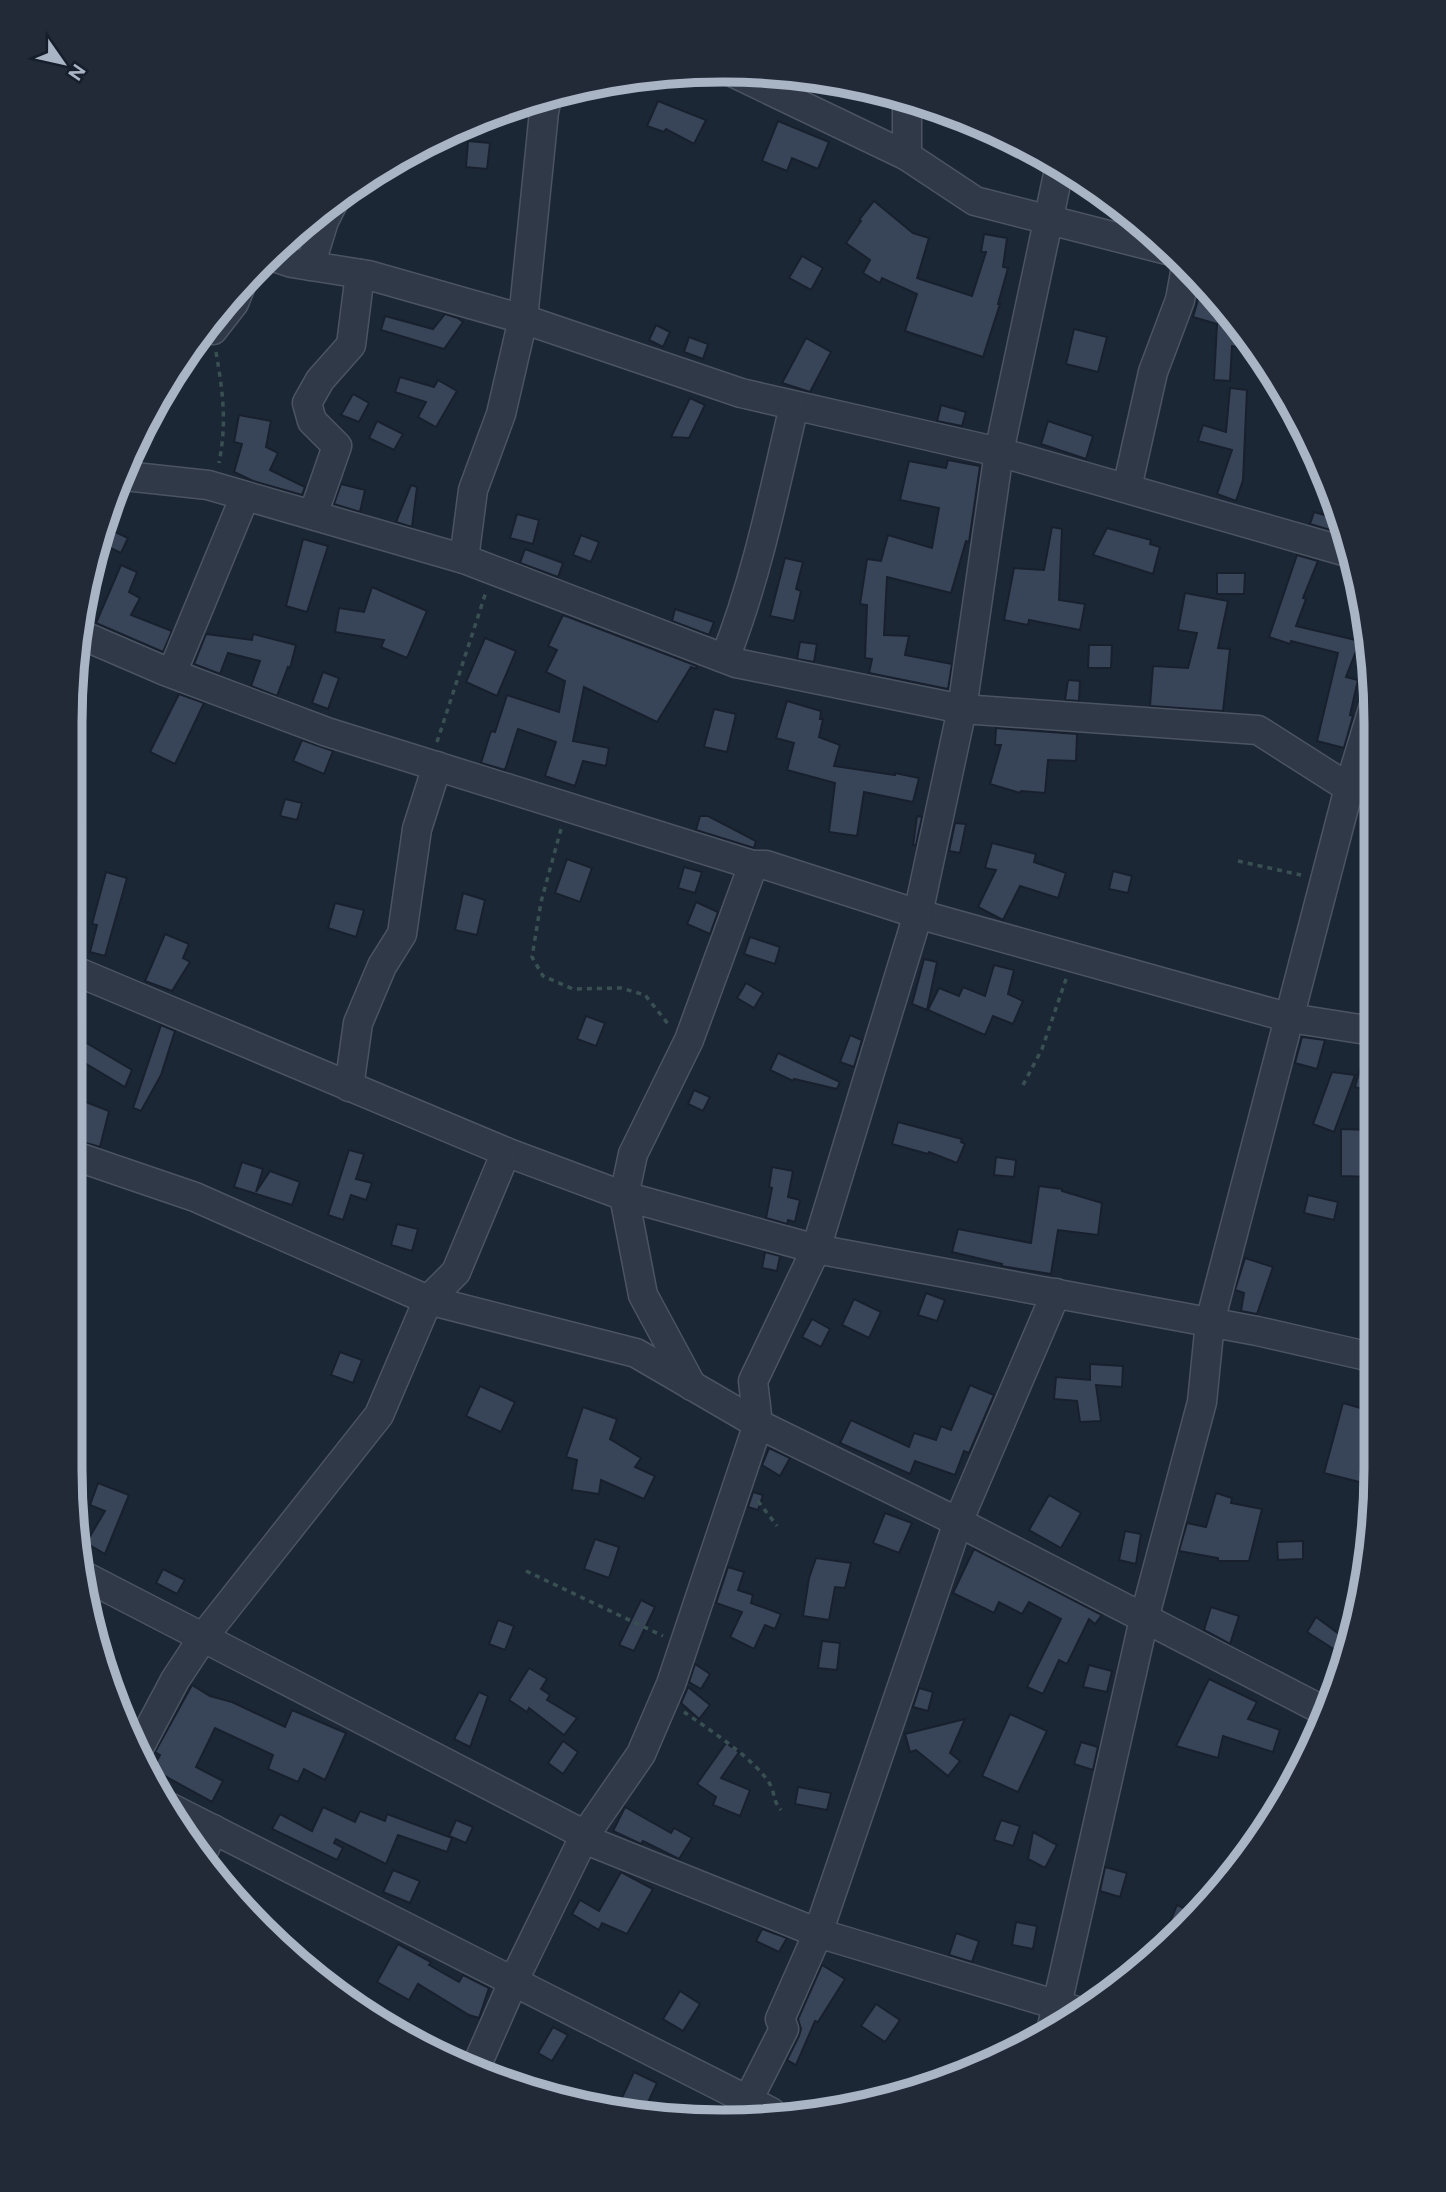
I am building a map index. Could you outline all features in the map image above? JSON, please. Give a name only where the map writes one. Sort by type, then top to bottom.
[{"type":"street","points":[[756,84],[907,156],[975,201],[1150,246]]},
{"type":"street","points":[[464,559],[473,490],[501,414],[523,319],[545,108]]},
{"type":"street","points":[[907,109],[907,156]]},
{"type":"street","points":[[479,2061],[514,1980],[585,1835],[641,1754],[665,1699],[758,1424],[753,1381],[816,1249],[919,914],[962,709],[999,452],[1057,177]]},
{"type":"street","points":[[310,266],[323,223]]},
{"type":"street","points":[[281,259],[360,274],[523,319],[741,393],[999,452],[1340,550]]},
{"type":"street","points":[[313,515],[337,446],[312,421],[307,403],[320,380],[351,345],[360,274]]},
{"type":"street","points":[[1127,488],[1153,372],[1180,300],[1184,278]]},
{"type":"street","points":[[724,658],[743,611],[758,560],[793,406]]},
{"type":"street","points":[[132,476],[216,488],[464,559],[736,663],[962,709],[1258,730],[1361,790]]},
{"type":"street","points":[[172,673],[245,496]]},
{"type":"street","points":[[88,638],[327,732],[753,865],[766,865],[919,914],[1290,1018],[1364,1030]]},
{"type":"street","points":[[349,1087],[359,1023],[382,965],[402,934],[417,829],[433,765]]},
{"type":"street","points":[[585,1835],[584,1839],[818,1933],[1054,2016],[1144,1619],[1202,1402],[1210,1322],[1325,881],[1361,790],[1364,770]]},
{"type":"street","points":[[692,1386],[643,1295],[624,1196],[634,1154],[689,1040],[753,865]]},
{"type":"street","points":[[82,974],[506,1152],[624,1196],[816,1249],[1210,1322],[1364,1355]]},
{"type":"street","points":[[143,1741],[175,1680],[204,1636],[379,1415],[428,1300],[456,1272],[506,1152]]},
{"type":"street","points":[[82,1158],[195,1197],[428,1300],[636,1353],[758,1424],[958,1522],[1317,1708]]},
{"type":"street","points":[[754,2109],[783,2029],[779,2019],[818,1933],[958,1522],[1056,1293]]},
{"type":"street","points":[[93,1580],[585,1835]]},
{"type":"street","points":[[183,1814],[514,1980],[753,2109]]},
{"type":"street","points":[[206,1846],[213,1829]]},
{"type":"path","points":[[212,336],[225,407],[223,446],[216,488]]},
{"type":"path","points":[[433,765],[493,570]]},
{"type":"path","points":[[567,807],[541,902],[532,957],[543,976],[573,989],[621,988],[645,995],[670,1026],[689,1040]]},
{"type":"path","points":[[1238,861],[1325,881]]},
{"type":"path","points":[[1023,1085],[1042,1049],[1073,957]]},
{"type":"path","points":[[526,1571],[684,1646]]},
{"type":"path","points":[[665,1699],[739,1752],[771,1786],[774,1802],[781,1810]]},
{"type":"building","points":[[658,101],[706,120],[694,144],[666,129],[664,132],[647,126]]},
{"type":"building","points":[[778,121],[829,142],[818,169],[792,158],[787,171],[762,161]]},
{"type":"building","points":[[468,141],[490,143],[487,169],[466,167]]},
{"type":"building","points":[[874,201],[913,233],[929,238],[917,278],[972,296],[986,252],[981,252],[984,234],[1007,238],[1003,267],[1008,268],[983,357],[905,331],[917,294],[882,278],[880,283],[863,273],[870,260],[846,243]]},
{"type":"building","points":[[802,256],[823,268],[811,290],[789,278]]},
{"type":"building","points":[[1201,296],[1241,347],[1232,346],[1230,381],[1214,380],[1217,324],[1193,317]]},
{"type":"building","points":[[445,314],[463,322],[444,349],[381,330],[385,316],[433,329]]},
{"type":"building","points":[[656,325],[670,332],[663,347],[649,340]]},
{"type":"building","points":[[1074,329],[1107,337],[1098,372],[1066,364]]},
{"type":"building","points":[[689,337],[708,344],[703,359],[684,352]]},
{"type":"building","points":[[806,338],[831,352],[810,392],[782,383]]},
{"type":"building","points":[[400,377],[434,387],[438,380],[457,391],[436,427],[418,417],[426,402],[395,392]]},
{"type":"building","points":[[1230,388],[1247,390],[1243,480],[1236,501],[1217,494],[1232,450],[1198,441],[1203,425],[1226,432]]},
{"type":"building","points":[[353,394],[369,403],[359,422],[341,415]]},
{"type":"building","points":[[690,398],[705,405],[689,438],[671,437]]},
{"type":"building","points":[[941,405],[966,412],[962,426],[937,421]]},
{"type":"building","points":[[239,415],[271,421],[266,447],[278,453],[270,470],[305,487],[302,495],[253,481],[234,472],[242,444],[234,442]]},
{"type":"building","points":[[377,421],[403,434],[394,450],[369,438]]},
{"type":"building","points":[[1048,421],[1093,436],[1086,459],[1041,444]]},
{"type":"building","points":[[948,460],[980,466],[969,542],[966,541],[951,593],[887,577],[884,635],[909,636],[905,655],[952,664],[948,689],[869,673],[872,659],[865,658],[867,605],[860,604],[867,559],[881,561],[888,535],[932,548],[939,508],[900,500],[909,461],[946,468]]},
{"type":"building","points":[[341,484],[365,490],[360,512],[334,504]]},
{"type":"building","points":[[411,485],[417,487],[412,527],[396,522]]},
{"type":"building","points":[[1314,512],[1330,517],[1332,525],[1330,530],[1310,524]]},
{"type":"building","points":[[517,514],[539,520],[533,544],[510,538]]},
{"type":"building","points":[[1052,527],[1062,529],[1059,600],[1085,604],[1080,630],[1029,620],[1028,625],[1004,620],[1014,568],[1044,570]]},
{"type":"building","points":[[1107,528],[1151,540],[1150,544],[1160,547],[1153,574],[1093,555]]},
{"type":"building","points":[[112,530],[128,538],[121,553],[107,546]]},
{"type":"building","points":[[581,535],[599,542],[591,562],[573,555]]},
{"type":"building","points":[[303,539],[328,546],[307,612],[286,606]]},
{"type":"building","points":[[525,549],[563,563],[558,577],[520,563]]},
{"type":"building","points":[[1297,555],[1318,561],[1303,598],[1306,599],[1296,626],[1358,641],[1346,677],[1358,680],[1350,715],[1353,716],[1344,748],[1317,741],[1338,653],[1269,637]]},
{"type":"building","points":[[785,558],[803,562],[796,589],[801,591],[794,621],[770,616]]},
{"type":"building","points":[[121,565],[137,572],[129,592],[140,598],[131,615],[172,631],[163,652],[96,623]]},
{"type":"building","points":[[1217,573],[1245,573],[1244,594],[1217,594]]},
{"type":"building","points":[[372,587],[427,611],[407,658],[381,647],[384,640],[335,632],[339,608],[364,612]]},
{"type":"building","points":[[1185,593],[1228,601],[1218,648],[1230,649],[1223,711],[1150,706],[1153,666],[1188,668],[1197,633],[1178,630]]},
{"type":"building","points":[[675,609],[714,622],[709,635],[672,621]]},
{"type":"building","points":[[563,615],[697,666],[696,669],[691,667],[657,722],[584,687],[573,741],[609,748],[606,766],[583,761],[575,786],[545,776],[556,742],[518,729],[505,770],[481,763],[507,695],[559,712],[565,681],[546,672],[557,650],[548,646]]},
{"type":"building","points":[[206,634],[252,640],[253,634],[296,645],[290,668],[288,667],[277,696],[251,686],[260,661],[228,653],[220,674],[194,664]]},
{"type":"building","points":[[485,638],[516,651],[497,696],[466,682]]},
{"type":"building","points":[[800,642],[817,644],[814,662],[797,659]]},
{"type":"building","points":[[1089,645],[1112,645],[1111,668],[1088,668]]},
{"type":"building","points":[[323,672],[339,678],[328,709],[312,703]]},
{"type":"building","points":[[1068,680],[1080,681],[1079,701],[1065,700]]},
{"type":"building","points":[[179,694],[204,703],[175,764],[150,752]]},
{"type":"building","points":[[787,701],[821,711],[820,719],[823,719],[819,737],[840,745],[834,766],[919,778],[913,802],[864,792],[857,836],[829,832],[835,783],[787,770],[794,743],[776,738]]},
{"type":"building","points":[[714,709],[736,714],[727,752],[704,747]]},
{"type":"building","points":[[996,728],[1077,734],[1076,761],[1048,760],[1045,793],[1020,793],[990,784],[1001,745],[995,745]]},
{"type":"building","points":[[302,740],[333,751],[324,774],[293,761]]},
{"type":"building","points":[[285,799],[302,803],[297,820],[280,816]]},
{"type":"building","points":[[700,816],[708,816],[756,841],[754,848],[696,830]]},
{"type":"building","points":[[917,816],[922,817],[916,845],[913,845]]},
{"type":"building","points":[[955,823],[966,824],[960,853],[949,851]]},
{"type":"building","points":[[992,843],[1036,854],[1034,862],[1066,873],[1058,898],[1020,886],[1003,920],[978,907],[996,870],[985,868]]},
{"type":"building","points":[[567,859],[592,868],[580,902],[555,893]]},
{"type":"building","points":[[684,867],[702,872],[695,893],[678,888]]},
{"type":"building","points":[[1113,871],[1132,876],[1128,893],[1109,889]]},
{"type":"building","points":[[106,872],[127,878],[105,956],[90,952],[97,925],[92,924]]},
{"type":"building","points":[[463,893],[485,900],[477,935],[455,930]]},
{"type":"building","points":[[696,902],[718,912],[710,934],[687,924]]},
{"type":"building","points":[[335,903],[364,910],[356,937],[328,928]]},
{"type":"building","points":[[165,934],[189,944],[183,958],[190,962],[172,991],[145,981]]},
{"type":"building","points":[[750,937],[780,947],[775,964],[744,954]]},
{"type":"building","points":[[924,959],[937,962],[927,1010],[912,1004]]},
{"type":"building","points":[[994,965],[1014,970],[1008,994],[1023,1001],[1013,1024],[993,1016],[985,1035],[928,1010],[939,988],[959,996],[963,987],[985,996]]},
{"type":"building","points":[[746,983],[763,993],[754,1008],[737,998]]},
{"type":"building","points":[[586,1016],[605,1023],[596,1046],[577,1039]]},
{"type":"building","points":[[161,1025],[175,1031],[161,1075],[141,1111],[133,1108]]},
{"type":"building","points":[[850,1035],[862,1040],[854,1067],[840,1062]]},
{"type":"building","points":[[1302,1037],[1325,1040],[1317,1069],[1295,1063]]},
{"type":"building","points":[[82,1040],[132,1070],[125,1087],[82,1061]]},
{"type":"building","points":[[778,1053],[840,1082],[837,1089],[794,1079],[793,1081],[770,1070]]},
{"type":"building","points":[[1364,1054],[1364,1090],[1355,1087]]},
{"type":"building","points":[[1332,1072],[1355,1075],[1334,1132],[1313,1124]]},
{"type":"building","points":[[694,1090],[710,1097],[703,1111],[688,1104]]},
{"type":"building","points":[[82,1100],[109,1111],[100,1147],[82,1142]]},
{"type":"building","points":[[898,1122],[962,1139],[961,1142],[965,1144],[957,1163],[929,1152],[928,1154],[892,1144]]},
{"type":"building","points":[[1341,1129],[1364,1130],[1364,1177],[1341,1176]]},
{"type":"building","points":[[349,1150],[364,1154],[356,1179],[372,1183],[366,1200],[351,1195],[343,1220],[328,1215]]},
{"type":"building","points":[[996,1157],[1016,1160],[1014,1177],[994,1175]]},
{"type":"building","points":[[242,1162],[263,1169],[256,1192],[270,1171],[300,1182],[292,1205],[234,1187]]},
{"type":"building","points":[[772,1167],[793,1171],[788,1197],[800,1200],[795,1222],[788,1220],[787,1224],[766,1218],[772,1188],[769,1187]]},
{"type":"building","points":[[1039,1186],[1062,1189],[1102,1203],[1098,1235],[1058,1230],[1051,1274],[1001,1266],[1002,1264],[952,1252],[958,1229],[1031,1243]]},
{"type":"building","points":[[1308,1195],[1338,1202],[1334,1220],[1304,1213]]},
{"type":"building","points":[[397,1224],[418,1229],[412,1251],[391,1245]]},
{"type":"building","points":[[765,1252],[780,1256],[777,1271],[762,1268]]},
{"type":"building","points":[[1245,1258],[1273,1267],[1257,1314],[1241,1311],[1244,1293],[1235,1290]]},
{"type":"building","points":[[926,1293],[945,1300],[937,1321],[918,1315]]},
{"type":"building","points":[[854,1299],[881,1312],[869,1338],[842,1325]]},
{"type":"building","points":[[812,1319],[830,1329],[821,1347],[802,1337]]},
{"type":"building","points":[[340,1352],[362,1360],[353,1383],[331,1375]]},
{"type":"building","points":[[1090,1364],[1123,1366],[1122,1387],[1096,1385],[1101,1421],[1080,1422],[1077,1401],[1054,1399],[1056,1377],[1090,1380]]},
{"type":"building","points":[[970,1385],[994,1395],[969,1453],[964,1451],[955,1475],[915,1461],[910,1474],[840,1443],[851,1420],[909,1447],[914,1433],[936,1440],[941,1426],[951,1430]]},
{"type":"building","points":[[480,1386],[515,1402],[501,1432],[466,1416]]},
{"type":"building","points":[[1343,1403],[1364,1409],[1363,1483],[1324,1473]]},
{"type":"building","points":[[583,1407],[617,1419],[610,1439],[641,1458],[635,1467],[655,1476],[644,1499],[601,1480],[599,1494],[572,1490],[577,1460],[566,1457]]},
{"type":"building","points":[[769,1448],[790,1458],[780,1476],[762,1465]]},
{"type":"building","points":[[98,1483],[129,1495],[105,1554],[87,1544],[105,1511],[90,1505]]},
{"type":"building","points":[[753,1492],[763,1495],[758,1510],[748,1507]]},
{"type":"building","points":[[1216,1493],[1232,1498],[1231,1503],[1262,1509],[1249,1561],[1218,1561],[1218,1558],[1179,1551],[1187,1523],[1206,1527]]},
{"type":"building","points":[[1049,1495],[1081,1513],[1061,1548],[1029,1530]]},
{"type":"building","points":[[885,1513],[912,1523],[899,1553],[873,1543]]},
{"type":"building","points":[[1125,1531],[1141,1534],[1136,1564],[1119,1560]]},
{"type":"building","points":[[595,1539],[619,1547],[609,1578],[584,1569]]},
{"type":"building","points":[[1303,1541],[1303,1559],[1278,1560],[1277,1542]]},
{"type":"building","points":[[974,1549],[1102,1615],[1095,1624],[1089,1619],[1067,1664],[1059,1660],[1043,1694],[1027,1687],[1061,1619],[1029,1602],[1022,1614],[999,1602],[994,1613],[953,1593]]},
{"type":"building","points":[[816,1558],[851,1563],[845,1588],[835,1587],[829,1620],[803,1616],[809,1578]]},
{"type":"building","points":[[728,1567],[744,1572],[738,1590],[753,1595],[751,1603],[781,1614],[775,1629],[765,1625],[754,1649],[730,1637],[742,1612],[716,1603]]},
{"type":"building","points":[[163,1569],[185,1580],[177,1594],[156,1583]]},
{"type":"building","points":[[641,1600],[655,1607],[634,1651],[619,1645]]},
{"type":"building","points":[[1211,1607],[1239,1616],[1230,1644],[1204,1630]]},
{"type":"building","points":[[1316,1617],[1342,1636],[1337,1651],[1307,1632]]},
{"type":"building","points":[[498,1620],[514,1626],[505,1650],[489,1644]]},
{"type":"building","points":[[822,1641],[840,1643],[837,1670],[818,1668]]},
{"type":"building","points":[[695,1664],[710,1674],[701,1689],[689,1682]]},
{"type":"building","points":[[1089,1665],[1112,1671],[1107,1692],[1083,1687]]},
{"type":"building","points":[[529,1668],[547,1679],[541,1689],[550,1695],[547,1700],[577,1718],[564,1735],[529,1708],[527,1712],[509,1700]]},
{"type":"building","points":[[1209,1679],[1257,1702],[1248,1719],[1280,1730],[1273,1752],[1223,1736],[1218,1758],[1176,1746]]},
{"type":"building","points":[[192,1685],[210,1696],[232,1702],[285,1727],[292,1710],[346,1733],[325,1780],[304,1769],[298,1782],[268,1769],[273,1755],[215,1728],[196,1767],[223,1781],[212,1802],[159,1773],[155,1764],[160,1755],[155,1752]]},
{"type":"building","points":[[688,1687],[710,1705],[699,1719],[681,1703]]},
{"type":"building","points":[[919,1688],[933,1692],[928,1711],[913,1707]]},
{"type":"building","points":[[479,1692],[488,1696],[470,1747],[454,1739]]},
{"type":"building","points":[[1010,1714],[1047,1731],[1018,1792],[982,1776]]},
{"type":"building","points":[[965,1719],[950,1753],[960,1761],[948,1776],[916,1750],[910,1752],[905,1734]]},
{"type":"building","points":[[563,1741],[578,1752],[563,1774],[548,1763]]},
{"type":"building","points":[[1081,1742],[1098,1747],[1093,1770],[1074,1764]]},
{"type":"building","points":[[726,1743],[739,1752],[721,1778],[750,1790],[740,1816],[713,1805],[716,1797],[697,1784]]},
{"type":"building","points":[[798,1787],[831,1793],[827,1810],[795,1804]]},
{"type":"building","points":[[323,1807],[355,1822],[360,1811],[385,1821],[387,1814],[452,1838],[447,1852],[398,1835],[386,1864],[336,1839],[334,1843],[343,1848],[337,1860],[272,1829],[280,1814],[312,1831]]},
{"type":"building","points":[[625,1807],[671,1833],[674,1828],[692,1838],[679,1859],[643,1841],[641,1844],[613,1831]]},
{"type":"building","points":[[456,1820],[473,1827],[466,1843],[449,1836]]},
{"type":"building","points":[[1001,1820],[1020,1826],[1013,1846],[994,1840]]},
{"type":"building","points":[[1033,1832],[1057,1845],[1045,1868],[1028,1859]]},
{"type":"building","points":[[1105,1867],[1127,1873],[1120,1897],[1100,1891]]},
{"type":"building","points":[[393,1870],[420,1881],[410,1903],[383,1892]]},
{"type":"building","points":[[621,1872],[653,1889],[627,1934],[602,1923],[599,1930],[572,1914],[580,1900],[599,1911]]},
{"type":"building","points":[[1177,1905],[1188,1910],[1176,1922],[1166,1931]]},
{"type":"building","points":[[1016,1922],[1037,1926],[1033,1949],[1012,1945]]},
{"type":"building","points":[[762,1929],[787,1938],[779,1952],[756,1941]]},
{"type":"building","points":[[956,1933],[979,1941],[972,1962],[949,1955]]},
{"type":"building","points":[[398,1944],[431,1962],[429,1965],[459,1982],[463,1975],[489,1988],[479,2018],[469,2015],[418,1984],[409,2000],[377,1982]]},
{"type":"building","points":[[822,1965],[845,1979],[818,2022],[815,2021],[796,2065],[787,2060],[801,2029],[798,2019]]},
{"type":"building","points":[[680,1991],[700,2004],[683,2031],[663,2019]]},
{"type":"building","points":[[876,2004],[900,2020],[885,2042],[861,2026]]},
{"type":"building","points":[[553,2027],[568,2035],[552,2061],[538,2053]]},
{"type":"building","points":[[634,2072],[657,2083],[647,2105],[621,2101]]}]
